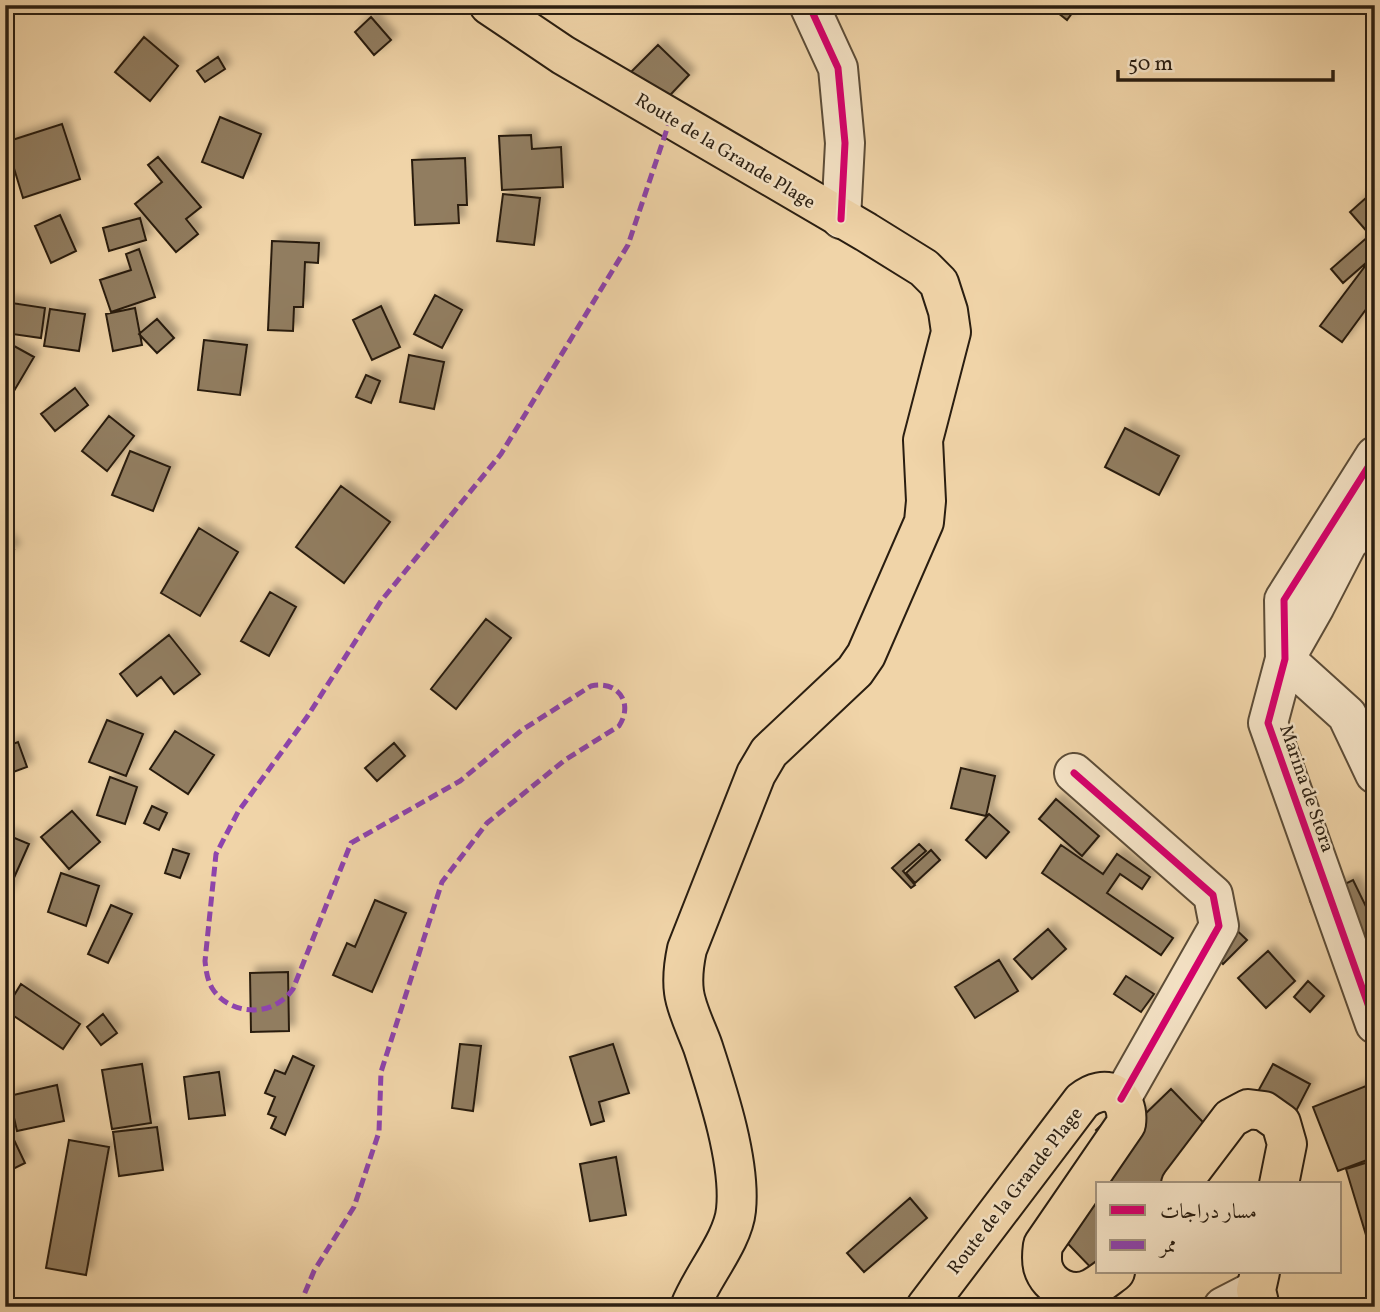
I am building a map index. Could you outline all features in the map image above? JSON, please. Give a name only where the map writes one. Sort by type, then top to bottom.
[{"type":"main road","name":"Route de la Grande Plage","points":[[489,5],[563,55],[924,268],[939,283],[948,311],[951,332],[923,440],[926,501],[924,522],[866,655],[855,671],[769,751],[762,763],[687,949],[683,972],[684,995],[703,1048],[728,1135],[736,1181],[736,1210],[732,1228],[695,1292],[690,1307]]},
{"type":"main road","name":"Route de la Grande Plage","points":[[926,1307],[1082,1101],[1097,1092],[1105,1091],[1121,1100]]},
{"type":"main road","points":[[1112,1274],[1092,1288],[1069,1292],[1060,1297],[1043,1269],[1041,1257],[1043,1245],[1122,1132],[1128,1115],[1121,1100]]},
{"type":"main road","points":[[1183,1182],[1231,1118],[1248,1109],[1264,1111],[1280,1123],[1287,1144],[1279,1182]]},
{"type":"street","points":[[809,5],[838,68],[845,143],[841,219]]},
{"type":"street","name":"Marina de Stora","points":[[1285,659],[1284,600],[1375,456]]},
{"type":"street","name":"Marina de Stora","points":[[1375,517],[1348,541],[1285,659],[1268,723],[1375,1024]]},
{"type":"street","points":[[1285,659],[1347,715],[1375,774]]},
{"type":"street","points":[[1074,773],[1213,895],[1219,926],[1121,1100]]},
{"type":"building","points":[[1048,5],[1078,5],[1067,20]]},
{"type":"building","points":[[371,17],[391,40],[374,55],[355,32]]},
{"type":"building","points":[[144,37],[178,66],[150,101],[115,72]]},
{"type":"building","points":[[658,45],[689,75],[657,109],[625,78]]},
{"type":"building","points":[[218,57],[225,69],[205,82],[197,71]]},
{"type":"building","points":[[220,117],[261,134],[243,178],[202,162]]},
{"type":"building","points":[[62,124],[80,179],[23,198],[6,142]]},
{"type":"building","points":[[531,135],[532,149],[561,147],[563,187],[502,190],[499,136]]},
{"type":"building","points":[[158,157],[201,207],[186,219],[198,234],[176,252],[135,204],[162,182],[148,165]]},
{"type":"building","points":[[465,158],[467,205],[458,205],[459,223],[415,225],[412,160]]},
{"type":"building","points":[[1375,190],[1375,220],[1372,222],[1375,225],[1375,255],[1343,283],[1331,269],[1370,235],[1350,212]]},
{"type":"building","points":[[503,194],[540,198],[534,245],[497,241]]},
{"type":"building","points":[[60,215],[76,251],[51,263],[35,226]]},
{"type":"building","points":[[140,218],[146,240],[109,251],[103,228]]},
{"type":"building","points":[[272,241],[319,243],[318,263],[305,262],[303,307],[294,307],[293,331],[268,330]]},
{"type":"building","points":[[139,249],[155,297],[111,312],[100,280],[131,270],[126,254]]},
{"type":"building","points":[[1375,253],[1375,297],[1342,342],[1320,326]]},
{"type":"building","points":[[435,295],[462,310],[442,348],[414,334]]},
{"type":"building","points":[[5,302],[45,308],[41,338],[5,333]]},
{"type":"building","points":[[381,306],[400,347],[372,360],[353,320]]},
{"type":"building","points":[[135,308],[142,345],[113,351],[106,314]]},
{"type":"building","points":[[50,309],[85,314],[79,351],[44,346]]},
{"type":"building","points":[[157,319],[174,338],[157,353],[139,334]]},
{"type":"building","points":[[204,340],[247,345],[240,395],[198,390]]},
{"type":"building","points":[[5,341],[34,357],[14,391],[5,386]]},
{"type":"building","points":[[409,355],[444,362],[434,409],[400,402]]},
{"type":"building","points":[[366,375],[380,381],[371,403],[356,397]]},
{"type":"building","points":[[75,388],[88,405],[55,431],[41,414]]},
{"type":"building","points":[[109,416],[134,436],[107,471],[82,451]]},
{"type":"building","points":[[1125,428],[1179,456],[1159,495],[1105,467]]},
{"type":"building","points":[[130,451],[170,467],[153,511],[112,495]]},
{"type":"building","points":[[341,486],[390,522],[344,583],[296,547]]},
{"type":"building","points":[[199,528],[238,552],[200,616],[161,593]]},
{"type":"building","points":[[5,538],[14,549],[5,556]]},
{"type":"building","points":[[270,592],[296,607],[269,656],[241,641]]},
{"type":"building","points":[[486,619],[511,638],[456,709],[431,689]]},
{"type":"building","points":[[169,635],[200,674],[174,694],[161,677],[137,696],[120,674]]},
{"type":"building","points":[[107,720],[143,734],[126,776],[89,762]]},
{"type":"building","points":[[175,731],[214,755],[188,794],[150,769]]},
{"type":"building","points":[[18,742],[27,767],[5,775],[5,747]]},
{"type":"building","points":[[394,743],[405,756],[377,781],[365,768]]},
{"type":"building","points":[[961,768],[995,776],[986,816],[951,808]]},
{"type":"building","points":[[110,777],[137,787],[125,824],[97,815]]},
{"type":"building","points":[[1056,799],[1099,836],[1082,856],[1039,819]]},
{"type":"building","points":[[152,806],[167,813],[159,830],[144,823]]},
{"type":"building","points":[[72,811],[100,842],[69,869],[41,837]]},
{"type":"building","points":[[989,814],[1009,832],[986,858],[966,840]]},
{"type":"building","points":[[5,834],[29,844],[5,898]]},
{"type":"building","points":[[919,844],[926,851],[903,871],[915,885],[911,888],[892,868]]},
{"type":"building","points":[[1061,845],[1103,874],[1117,854],[1150,877],[1142,889],[1120,874],[1107,893],[1173,938],[1161,955],[1042,873]]},
{"type":"building","points":[[173,849],[189,854],[180,878],[165,873]]},
{"type":"building","points":[[931,850],[940,860],[915,883],[906,873]]},
{"type":"building","points":[[61,873],[99,886],[86,926],[48,912]]},
{"type":"building","points":[[1353,880],[1375,925],[1375,941],[1338,959],[1310,901]]},
{"type":"building","points":[[375,900],[406,913],[372,992],[333,975],[347,943],[355,947]]},
{"type":"building","points":[[111,905],[132,914],[108,963],[88,954]]},
{"type":"building","points":[[1227,921],[1247,940],[1223,964],[1204,946]]},
{"type":"building","points":[[1048,929],[1066,949],[1032,979],[1014,959]]},
{"type":"building","points":[[1268,951],[1295,981],[1266,1008],[1238,978]]},
{"type":"building","points":[[999,960],[1018,991],[975,1018],[955,987]]},
{"type":"building","points":[[288,972],[289,1031],[251,1032],[250,973]]},
{"type":"building","points":[[1126,976],[1154,994],[1141,1012],[1114,994]]},
{"type":"building","points":[[1308,981],[1324,996],[1310,1012],[1294,997]]},
{"type":"building","points":[[21,984],[80,1024],[63,1049],[5,1010]]},
{"type":"building","points":[[103,1014],[117,1033],[101,1045],[87,1027]]},
{"type":"building","points":[[460,1044],[481,1046],[473,1111],[452,1108]]},
{"type":"building","points":[[613,1044],[629,1093],[599,1102],[604,1121],[591,1125],[570,1057]]},
{"type":"building","points":[[293,1056],[314,1066],[285,1135],[271,1128],[276,1117],[268,1114],[275,1097],[265,1093],[275,1070],[285,1074]]},
{"type":"building","points":[[142,1064],[151,1123],[112,1129],[102,1070]]},
{"type":"building","points":[[1273,1064],[1310,1084],[1294,1115],[1256,1095]]},
{"type":"building","points":[[219,1072],[225,1115],[189,1119],[184,1077]]},
{"type":"building","points":[[57,1085],[64,1121],[17,1131],[9,1096]]},
{"type":"building","points":[[1366,1086],[1375,1108],[1375,1157],[1338,1171],[1313,1107]]},
{"type":"building","points":[[1171,1089],[1227,1147],[1190,1182],[1096,1182],[1096,1273],[1049,1224],[1121,1156],[1096,1130],[1128,1100],[1143,1116]]},
{"type":"building","points":[[5,1121],[25,1163],[5,1173]]},
{"type":"building","points":[[157,1127],[163,1170],[119,1176],[113,1132]]},
{"type":"building","points":[[69,1140],[109,1147],[86,1275],[46,1268]]},
{"type":"building","points":[[616,1157],[626,1215],[590,1221],[580,1164]]},
{"type":"building","points":[[1375,1160],[1375,1243],[1369,1245],[1346,1169]]},
{"type":"building","points":[[910,1198],[927,1218],[864,1272],[847,1253]]},
{"type":"marked path","points":[[299,1307],[314,1271],[354,1207],[379,1132],[381,1072],[442,882],[487,823],[565,760],[619,726],[625,709],[624,702],[621,695],[609,686],[591,686],[522,730],[460,781],[351,843],[293,989],[273,1006],[254,1010],[234,1006],[218,996],[209,981],[205,961],[216,854],[238,812],[307,717],[381,601],[501,454],[628,245],[671,117]]},
{"type":"cycle path","points":[[809,5],[838,68],[845,143],[841,219]]},
{"type":"cycle path","points":[[1375,456],[1284,600],[1285,659],[1268,723],[1375,1024]]},
{"type":"cycle path","points":[[1074,773],[1213,895],[1219,926],[1121,1099]]}]
